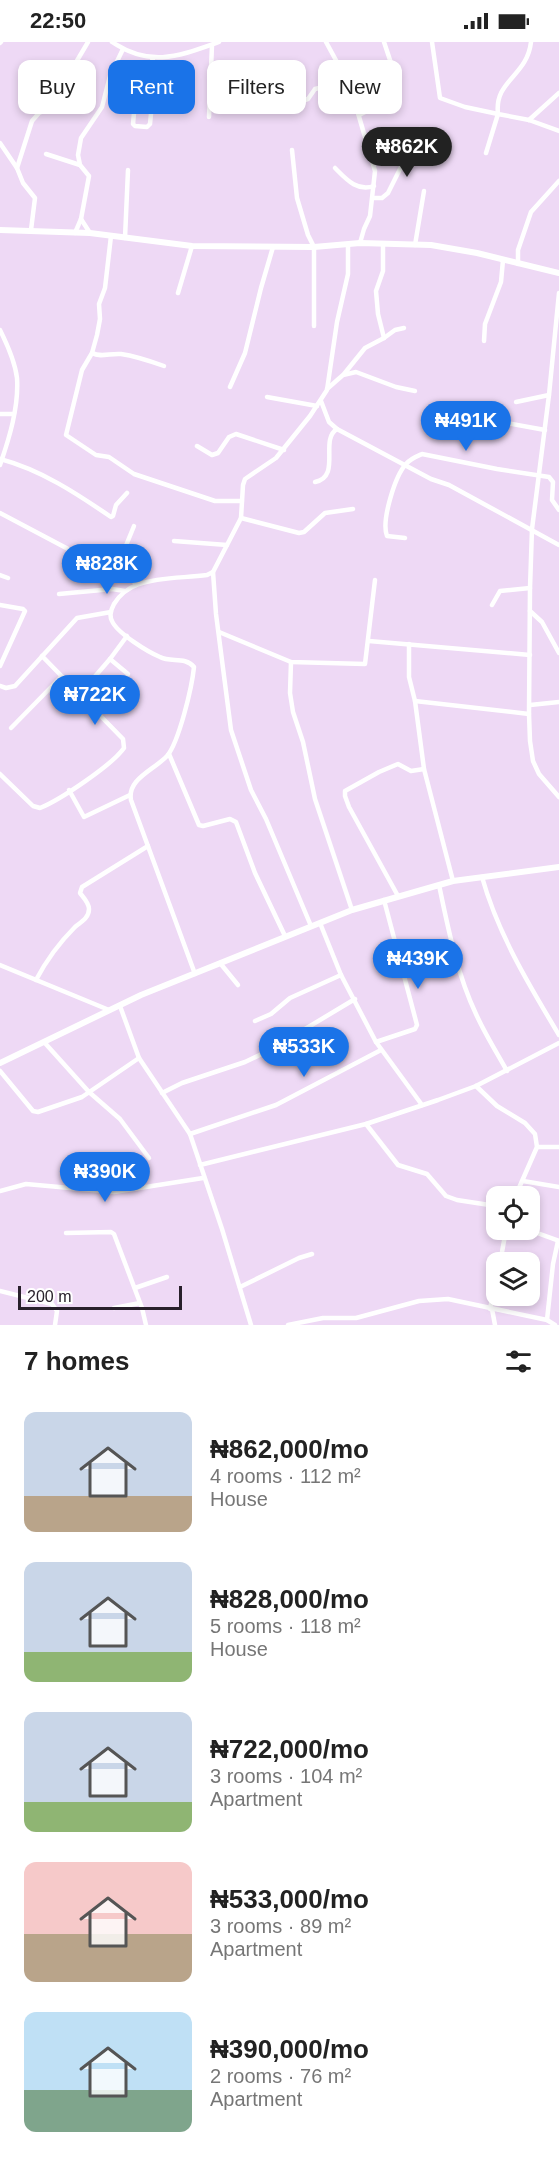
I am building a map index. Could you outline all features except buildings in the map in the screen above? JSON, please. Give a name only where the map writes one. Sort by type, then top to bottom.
[{"type":"street","points":[[17,168],[32,121],[39,113],[49,108],[88,42]]},
{"type":"street","points":[[112,42],[123,49],[153,59],[187,53],[219,42]]},
{"type":"street","points":[[326,42],[336,60]]},
{"type":"street","points":[[384,42],[390,60]]},
{"type":"street","points":[[432,42],[440,98],[465,107],[529,120],[559,131]]},
{"type":"street","points":[[486,153],[498,114],[497,105],[501,91],[522,69],[531,42]]},
{"type":"street","points":[[209,117],[212,45]]},
{"type":"street","points":[[80,165],[81,138],[102,107],[110,76],[123,49]]},
{"type":"street","points":[[306,100],[318,88]]},
{"type":"street","points":[[529,120],[559,93]]},
{"type":"street","points":[[134,114],[135,126],[147,127],[150,124],[151,114]]},
{"type":"street","points":[[360,243],[370,216],[375,171],[359,116],[363,114]]},
{"type":"street","points":[[373,198],[382,198],[388,193],[420,129]]},
{"type":"street","points":[[0,143],[17,168],[23,183],[35,198],[31,230]]},
{"type":"street","points":[[292,150],[297,198],[308,236],[314,247],[314,326]]},
{"type":"street","points":[[46,154],[80,165],[89,176],[81,219],[75,232]]},
{"type":"street","points":[[335,168],[353,185],[368,188],[374,186]]},
{"type":"street","points":[[125,238],[128,170]]},
{"type":"street","points":[[518,264],[518,250],[531,212],[559,181]]},
{"type":"street","points":[[415,244],[424,191]]},
{"type":"street","points":[[81,219],[90,233]]},
{"type":"street","points":[[0,230],[90,233],[192,246],[314,247],[360,243],[431,245],[477,253],[559,273]]},
{"type":"street","points":[[111,236],[105,288],[99,304],[100,319],[92,353],[80,376],[65,431],[67,436],[96,455],[116,461],[134,474],[215,501],[242,501]]},
{"type":"street","points":[[383,244],[383,271],[376,291],[378,314],[384,338]]},
{"type":"street","points":[[327,390],[337,322],[348,274],[348,245]]},
{"type":"street","points":[[178,293],[192,246]]},
{"type":"street","points":[[230,387],[245,353],[273,247]]},
{"type":"street","points":[[484,341],[485,324],[501,282],[503,260]]},
{"type":"street","points":[[559,293],[532,529],[529,714],[533,761],[543,780],[559,797]]},
{"type":"street","points":[[311,926],[235,748],[227,710],[213,572],[241,518],[245,479],[284,450],[327,390],[343,375],[365,348],[395,330],[404,328]]},
{"type":"street","points":[[0,330],[16,376],[14,414],[0,465]]},
{"type":"street","points":[[92,353],[99,356],[111,353],[123,354],[164,366]]},
{"type":"street","points":[[343,375],[356,372],[396,387],[415,391]]},
{"type":"street","points":[[516,402],[549,395]]},
{"type":"street","points":[[267,397],[317,406]]},
{"type":"street","points":[[321,400],[329,422],[337,429],[431,479],[449,485],[559,545]]},
{"type":"street","points":[[0,414],[14,414]]},
{"type":"street","points":[[484,419],[545,430]]},
{"type":"street","points":[[315,482],[321,481],[328,472],[331,436],[337,429]]},
{"type":"street","points":[[197,446],[212,455],[218,453],[230,437],[236,434],[284,450]]},
{"type":"street","points":[[405,538],[387,536],[385,528],[392,494],[405,465],[412,458],[422,454],[497,470],[538,475],[552,480],[552,500],[559,510]]},
{"type":"street","points":[[1,459],[31,469],[50,479],[111,517],[114,515],[116,505],[127,493]]},
{"type":"street","points":[[241,518],[299,533],[304,532],[325,513],[353,509]]},
{"type":"street","points":[[0,513],[70,550],[85,555],[98,555],[129,572],[135,585]]},
{"type":"street","points":[[118,566],[134,526]]},
{"type":"street","points":[[174,541],[227,545]]},
{"type":"street","points":[[195,974],[130,795],[134,783],[154,769],[169,754],[179,732],[194,667],[183,660],[164,659],[157,656],[115,627],[111,620],[111,612],[125,591],[135,585],[207,575],[213,572]]},
{"type":"street","points":[[0,575],[8,579]]},
{"type":"street","points":[[219,632],[291,662],[365,664],[375,580]]},
{"type":"street","points":[[492,605],[500,591],[530,588]]},
{"type":"street","points":[[59,594],[112,589],[125,591]]},
{"type":"street","points":[[0,605],[23,609],[25,613],[0,666]]},
{"type":"street","points":[[530,611],[542,622],[559,653]]},
{"type":"street","points":[[0,686],[6,688],[15,686],[80,616],[111,612]]},
{"type":"street","points":[[79,695],[127,636]]},
{"type":"street","points":[[369,641],[530,655]]},
{"type":"street","points":[[409,644],[409,676],[424,769],[453,881]]},
{"type":"street","points":[[0,774],[36,808],[43,807],[120,754],[125,743],[42,656]]},
{"type":"street","points":[[110,659],[128,674]]},
{"type":"street","points":[[291,662],[293,712],[303,742],[315,799],[352,910]]},
{"type":"street","points":[[11,728],[61,677]]},
{"type":"street","points":[[414,701],[529,714]]},
{"type":"street","points":[[530,705],[559,702]]},
{"type":"street","points":[[169,754],[199,825],[230,819],[236,822],[255,873],[285,936]]},
{"type":"street","points":[[398,896],[349,807],[345,791],[398,764],[411,771],[424,769]]},
{"type":"street","points":[[69,790],[84,817],[130,795]]},
{"type":"street","points":[[36,980],[54,952],[90,911],[80,893],[81,887],[148,846]]},
{"type":"street","points":[[0,1063],[109,1010],[352,910],[453,881],[559,867]]},
{"type":"street","points":[[482,877],[493,912],[509,945],[559,1035]]},
{"type":"street","points":[[439,885],[453,948],[469,999],[507,1071]]},
{"type":"street","points":[[376,1042],[414,1029],[417,1025],[384,900]]},
{"type":"street","points":[[320,922],[341,975],[376,1042],[422,1105]]},
{"type":"street","points":[[220,963],[238,985]]},
{"type":"street","points":[[0,965],[109,1010]]},
{"type":"street","points":[[255,1021],[271,1014],[290,998],[341,975]]},
{"type":"street","points":[[162,1093],[182,1083],[245,1062],[270,1050],[355,999]]},
{"type":"street","points":[[120,1006],[140,1058],[190,1134],[251,1325]]},
{"type":"street","points":[[44,1042],[89,1092],[120,1119],[149,1158]]},
{"type":"street","points":[[200,1165],[366,1125],[476,1086],[559,1043]]},
{"type":"street","points":[[190,1134],[276,1105],[381,1050]]},
{"type":"street","points":[[0,1071],[35,1112],[65,1104],[89,1092],[140,1058]]},
{"type":"street","points":[[476,1086],[484,1096],[531,1128],[535,1134],[537,1148],[521,1186]]},
{"type":"street","points":[[366,1125],[398,1165],[427,1174],[446,1196],[486,1204]]},
{"type":"street","points":[[537,1148],[559,1147]]},
{"type":"street","points":[[0,1191],[26,1184],[114,1192],[203,1178]]},
{"type":"street","points":[[523,1181],[559,1187]]},
{"type":"street","points":[[66,1233],[111,1232],[114,1234],[135,1288],[146,1325]]},
{"type":"street","points":[[540,1234],[559,1241],[547,1320]]},
{"type":"street","points":[[240,1287],[298,1258],[312,1254]]},
{"type":"street","points":[[135,1288],[168,1277]]},
{"type":"street","points":[[0,1291],[52,1304],[57,1311],[55,1325]]},
{"type":"street","points":[[288,1325],[323,1318],[356,1318],[426,1300],[448,1299],[547,1320],[555,1325]]},
{"type":"street","points":[[114,1308],[140,1303]]},
{"type":"street","points":[[492,1306],[495,1325]]}]
